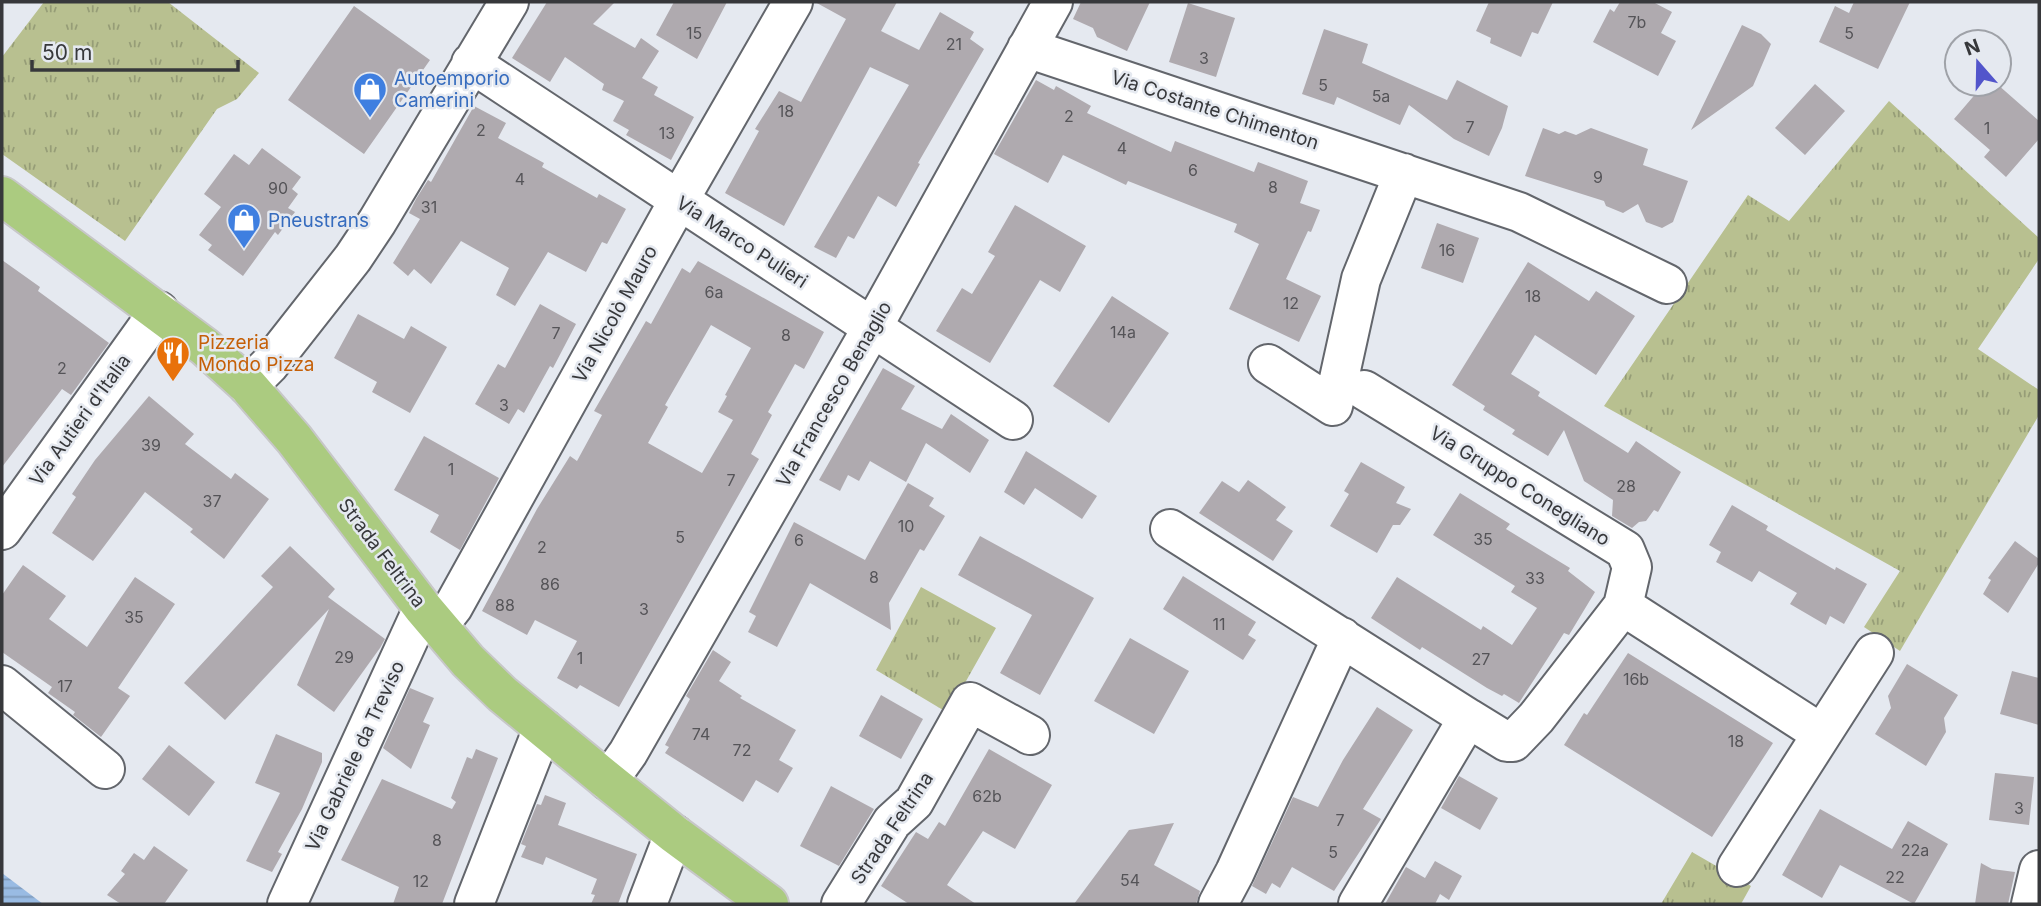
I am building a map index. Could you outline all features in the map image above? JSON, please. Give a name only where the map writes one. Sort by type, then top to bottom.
[{"type":"main road","name":"Strada Feltrina","points":[[2,196],[159,311],[205,347],[248,386],[294,439],[430,617],[468,661],[502,694],[608,781],[769,904]]},
{"type":"street","points":[[248,386],[269,365],[353,258],[509,2]]},
{"type":"street","name":"Via Nicolò Mauro","points":[[430,617],[453,607],[679,200],[793,2]]},
{"type":"street","name":"Via Francesco Benaglio","points":[[608,781],[628,753],[872,328],[1053,2]]},
{"type":"street","name":"Via Costante Chimenton","points":[[1027,48],[1519,212],[1667,284]]},
{"type":"street","name":"Via Marco Pulieri","points":[[471,63],[1013,420]]},
{"type":"street","points":[[1268,364],[1333,407],[1361,279],[1404,173]]},
{"type":"street","name":"Via Autieri d'Italia","points":[[2,530],[159,311]]},
{"type":"street","name":"Via Gruppo Conegliano","points":[[1170,529],[1468,718],[1507,742],[1513,742],[1536,718],[1623,606],[1632,563],[1625,550],[1364,390]]},
{"type":"street","points":[[1623,606],[1822,734]]},
{"type":"street","name":"Via Gabriele da Treviso","points":[[287,904],[430,617]]},
{"type":"street","points":[[1219,904],[1342,637]]},
{"type":"street","points":[[1737,867],[1874,653]]},
{"type":"street","points":[[2,685],[105,768]]},
{"type":"street","name":"Strada Feltrina","points":[[841,904],[892,822],[914,802],[970,702],[1030,735]]},
{"type":"street","points":[[1359,904],[1468,718]]},
{"type":"street","points":[[474,904],[543,728]]},
{"type":"street","points":[[648,904],[674,834]]},
{"type":"street","points":[[2031,904],[2039,870]]},
{"type":"green space","points":[[44,2],[168,2],[259,73],[237,99],[217,109],[125,241],[2,154],[2,57]]},
{"type":"green space","points":[[1889,101],[2039,238],[2039,259],[1978,349],[2039,390],[2039,415],[1900,651],[1864,627],[1900,571],[1604,406],[1748,195],[1789,221]]},
{"type":"green space","points":[[921,587],[996,628],[948,713],[876,670]]},
{"type":"green space","points":[[1692,852],[1751,886],[1741,904],[1661,904]]},
{"type":"water","points":[[2,873],[43,904],[2,904]]},
{"type":"building","points":[[547,2],[615,2],[593,24],[635,48],[641,38],[659,51],[642,78],[658,87],[654,95],[694,117],[671,160],[626,135],[629,130],[613,121],[624,101],[602,90],[604,84],[565,57],[550,82],[512,58]]},
{"type":"building","points":[[674,2],[727,2],[697,59],[656,35]]},
{"type":"building","points":[[815,2],[897,2],[881,31],[919,50],[940,12],[974,32],[970,39],[984,49],[918,163],[920,164],[896,207],[878,196],[854,239],[848,236],[836,258],[814,247],[909,85],[870,67],[784,226],[725,193],[759,131],[755,129],[779,91],[801,102],[846,19]]},
{"type":"building","points":[[1081,2],[1150,2],[1127,51],[1097,37],[1093,28],[1073,19]]},
{"type":"building","points":[[1489,2],[1553,2],[1538,34],[1532,32],[1521,57],[1490,43],[1491,38],[1476,31]]},
{"type":"building","points":[[1620,2],[1653,2],[1672,12],[1661,33],[1676,41],[1658,76],[1593,42],[1610,9],[1614,12]]},
{"type":"building","points":[[1854,2],[1910,2],[1878,69],[1819,42],[1835,6],[1849,13]]},
{"type":"building","points":[[1188,3],[1235,18],[1216,77],[1169,62]]},
{"type":"building","points":[[354,6],[430,60],[364,154],[288,100]]},
{"type":"building","points":[[1742,25],[1761,34],[1771,44],[1753,86],[1691,130]]},
{"type":"building","points":[[1324,29],[1368,44],[1362,63],[1447,100],[1457,80],[1508,106],[1502,128],[1489,156],[1454,139],[1409,105],[1400,125],[1337,97],[1334,105],[1302,94]]},
{"type":"building","points":[[1036,80],[1054,90],[1056,86],[1091,106],[1087,113],[1171,152],[1175,141],[1254,172],[1258,162],[1308,181],[1300,203],[1320,210],[1286,279],[1321,296],[1299,342],[1229,309],[1259,244],[1234,232],[1237,224],[1128,181],[1126,185],[1063,155],[1048,183],[994,154]]},
{"type":"building","points":[[1815,84],[1845,111],[1805,155],[1775,128]]},
{"type":"building","points":[[1972,98],[2013,98],[2039,121],[2039,139],[2006,177],[1984,157],[1990,150],[1954,119]]},
{"type":"building","points":[[474,106],[506,123],[498,138],[544,163],[542,167],[597,198],[599,194],[626,209],[607,244],[602,242],[586,272],[548,252],[515,306],[496,295],[509,268],[461,241],[431,284],[414,269],[408,276],[393,263],[420,219],[409,213],[416,199],[428,180],[431,182]]},
{"type":"building","points":[[1543,128],[1559,134],[1565,131],[1576,135],[1591,128],[1648,149],[1643,165],[1688,181],[1673,222],[1662,228],[1646,222],[1638,204],[1623,213],[1606,206],[1604,201],[1525,176]]},
{"type":"building","points":[[262,148],[301,177],[292,189],[298,194],[288,208],[295,212],[278,235],[275,232],[243,276],[208,250],[212,245],[199,235],[221,207],[204,194],[234,154],[249,165]]},
{"type":"building","points":[[1015,205],[1086,246],[1060,292],[1040,280],[990,363],[936,331],[962,288],[972,294],[995,256],[988,252]]},
{"type":"building","points":[[1437,223],[1479,238],[1463,283],[1421,268]]},
{"type":"building","points":[[2,260],[40,287],[38,291],[109,343],[71,395],[62,389],[2,467]]},
{"type":"building","points":[[698,261],[824,332],[804,369],[795,364],[768,412],[772,415],[751,454],[759,459],[619,707],[580,685],[577,689],[557,678],[577,641],[535,620],[527,635],[482,611],[537,509],[570,456],[577,461],[602,415],[594,411],[646,321],[651,324],[682,268],[690,273]],"holes":[[[711,325],[751,348],[718,412],[733,420],[702,473],[648,443],[668,407],[665,405]]]},
{"type":"building","points":[[1528,262],[1589,301],[1596,291],[1635,316],[1596,375],[1535,335],[1511,374],[1540,392],[1538,396],[1628,453],[1636,441],[1681,472],[1658,512],[1654,510],[1646,521],[1639,522],[1632,528],[1612,516],[1613,500],[1584,481],[1564,430],[1548,456],[1512,434],[1515,430],[1483,410],[1485,406],[1452,385]]},
{"type":"building","points":[[1112,296],[1169,333],[1109,423],[1053,386]]},
{"type":"building","points":[[540,304],[576,324],[553,368],[550,366],[524,413],[518,409],[509,424],[475,404],[498,364],[505,368]]},
{"type":"building","points":[[358,314],[404,339],[411,326],[447,347],[410,413],[372,392],[377,382],[334,358]]},
{"type":"building","points":[[883,368],[915,386],[901,409],[942,429],[951,414],[989,440],[970,473],[926,443],[906,482],[870,461],[859,481],[848,475],[840,491],[819,480]]},
{"type":"building","points":[[149,396],[194,434],[185,444],[231,479],[235,473],[269,499],[224,559],[190,532],[193,529],[145,492],[93,561],[52,533],[76,497],[72,494],[95,460]]},
{"type":"building","points":[[424,436],[499,478],[460,550],[430,532],[439,515],[394,490]]},
{"type":"building","points":[[1026,451],[1097,496],[1082,519],[1035,488],[1024,505],[1004,492]]},
{"type":"building","points":[[1361,462],[1405,487],[1396,503],[1411,509],[1400,525],[1393,525],[1377,553],[1330,526],[1349,494],[1344,491]]},
{"type":"building","points":[[1248,480],[1286,507],[1276,520],[1293,531],[1273,561],[1199,513],[1222,481],[1239,492]]},
{"type":"building","points":[[908,483],[934,498],[929,506],[945,516],[924,551],[920,549],[889,603],[891,630],[810,583],[777,647],[748,632],[756,616],[749,612],[794,522],[865,560]]},
{"type":"building","points":[[1460,493],[1510,524],[1506,529],[1570,568],[1568,571],[1595,592],[1569,635],[1564,633],[1519,703],[1487,688],[1422,647],[1420,650],[1371,618],[1397,577],[1481,630],[1483,626],[1512,645],[1537,608],[1511,592],[1515,586],[1433,535]]},
{"type":"building","points":[[1732,505],[1768,526],[1766,530],[1788,543],[1835,570],[1836,567],[1867,584],[1844,624],[1830,616],[1826,625],[1790,604],[1797,593],[1759,571],[1752,582],[1716,562],[1721,552],[1709,545]]},
{"type":"building","points":[[980,536],[1094,598],[1040,695],[1000,673],[1032,615],[958,575]]},
{"type":"building","points":[[2015,541],[2039,559],[2039,563],[2008,613],[1983,594],[1991,580],[1988,578]]},
{"type":"building","points":[[290,546],[335,589],[328,597],[385,639],[334,712],[297,685],[329,609],[225,720],[184,683],[273,587],[261,576]]},
{"type":"building","points":[[23,565],[66,596],[49,619],[87,647],[135,577],[175,604],[118,688],[130,696],[101,737],[73,715],[75,712],[48,693],[52,687],[2,652],[2,595]]},
{"type":"building","points":[[1183,576],[1256,622],[1248,635],[1256,640],[1243,660],[1163,609]]},
{"type":"building","points":[[1130,638],[1189,671],[1154,734],[1094,701]]},
{"type":"building","points":[[713,650],[731,662],[719,681],[742,696],[740,698],[796,730],[779,760],[793,768],[778,793],[756,780],[743,802],[665,753],[669,747],[665,745],[690,699],[686,696]]},
{"type":"building","points":[[1628,653],[1773,743],[1712,837],[1564,745]]},
{"type":"building","points":[[1907,664],[1958,695],[1944,718],[1946,732],[1926,766],[1875,734],[1891,708],[1888,696]]},
{"type":"building","points":[[2012,671],[2039,678],[2039,725],[2000,714]]},
{"type":"building","points":[[410,688],[434,698],[423,722],[430,725],[411,769],[383,748]]},
{"type":"building","points":[[881,695],[923,719],[901,759],[859,736]]},
{"type":"building","points":[[1377,707],[1413,730],[1363,809],[1381,819],[1334,891],[1292,867],[1280,888],[1272,883],[1266,894],[1252,886],[1293,797],[1318,807],[1343,760]]},
{"type":"building","points":[[276,734],[322,753],[322,762],[302,809],[278,852],[282,854],[272,872],[246,861],[280,793],[255,783]]},
{"type":"building","points":[[169,745],[215,782],[189,816],[142,779]]},
{"type":"building","points":[[476,749],[498,758],[442,904],[393,904],[399,887],[341,860],[382,779],[452,809],[456,802],[451,798],[467,757],[472,759]]},
{"type":"building","points":[[989,749],[1052,785],[1015,849],[983,831],[947,885],[976,904],[909,904],[881,886],[916,832],[928,839],[939,822],[945,826]]},
{"type":"building","points":[[1995,773],[2034,777],[2029,825],[1989,820]]},
{"type":"building","points":[[1459,776],[1498,798],[1480,830],[1441,808]]},
{"type":"building","points":[[831,786],[874,809],[839,866],[800,846]]},
{"type":"building","points":[[545,795],[566,803],[558,825],[637,854],[618,904],[591,904],[595,895],[591,894],[597,879],[546,857],[543,865],[521,857],[526,846],[521,844],[537,804],[541,805]]},
{"type":"building","points":[[1820,809],[1892,849],[1908,821],[1948,844],[1914,904],[1840,865],[1822,898],[1782,875]]},
{"type":"building","points":[[1174,823],[1154,865],[1200,891],[1196,904],[1074,904],[1129,830]]},
{"type":"building","points":[[154,846],[188,870],[164,904],[121,904],[107,895],[125,874],[121,871],[134,853],[144,860]]},
{"type":"building","points":[[1435,861],[1462,876],[1449,900],[1440,894],[1435,904],[1385,904],[1406,867],[1425,878]]},
{"type":"building","points":[[1981,863],[1992,869],[2015,872],[2008,904],[1975,904]]},
{"type":"place","name":"Autoemporio Camerini","points":[[370,119]]},
{"type":"place","name":"Pneustrans","points":[[244,250]]},
{"type":"place","name":"Pizzeria Mondo Pizza","points":[[173,383]]}]
